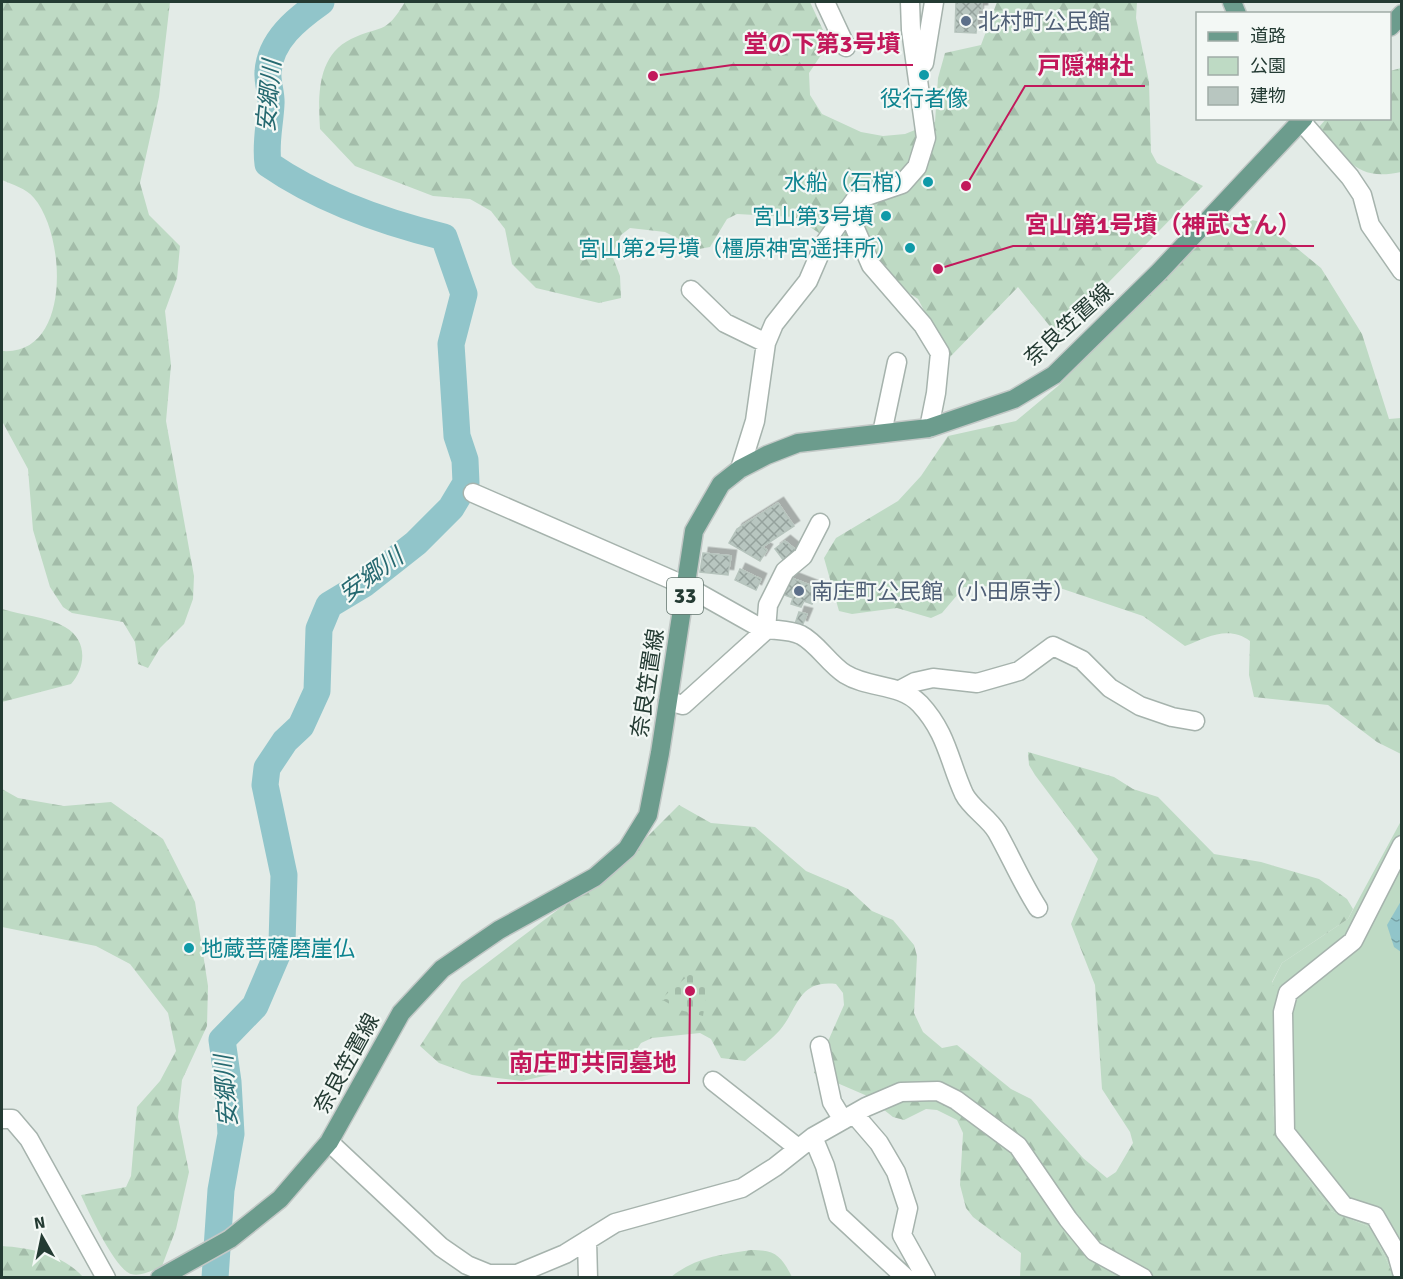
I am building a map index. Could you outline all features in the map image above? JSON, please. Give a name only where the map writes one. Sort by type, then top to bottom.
[{"type":"main road","name":"奈良笠置線","points":[[160,1278],[218,1245],[280,1199],[329,1143],[401,1013],[442,969],[499,930],[595,877],[627,849],[648,815],[694,531],[722,484],[740,469],[798,443],[929,428],[1014,399],[1054,375],[1159,272],[1301,120]]},
{"type":"street","points":[[825,2],[846,47]]},
{"type":"street","points":[[740,469],[755,421],[766,343],[783,310],[808,281],[824,244],[855,200],[902,184],[917,167],[926,138],[910,2]]},
{"type":"street","points":[[917,71],[924,63],[934,2]]},
{"type":"street","points":[[1303,120],[1362,195],[1370,225],[1401,271]]},
{"type":"street","points":[[847,210],[871,265],[923,325],[940,353],[936,393],[929,428]]},
{"type":"street","points":[[691,290],[725,323],[766,343]]},
{"type":"street","points":[[882,433],[897,363]]},
{"type":"street","points":[[473,493],[686,586],[766,630],[784,629],[803,636],[846,674],[872,686],[900,690],[918,702],[932,718],[945,742],[965,795],[996,831],[1013,867],[1038,908]]},
{"type":"street","points":[[668,701],[683,705],[766,630],[768,605],[785,571],[803,556],[820,523]]},
{"type":"street","points":[[900,690],[915,682],[933,678],[977,683],[1019,671],[1053,646],[1082,660],[1110,688],[1140,706],[1172,717],[1195,721]]},
{"type":"street","points":[[1401,845],[1353,942],[1288,993],[1283,1012],[1285,1132],[1344,1206],[1375,1216],[1397,1254],[1401,1272]]},
{"type":"street","points":[[820,1046],[832,1102],[879,1143],[896,1172],[908,1208],[903,1235],[926,1278]]},
{"type":"street","points":[[713,1081],[798,1148]]},
{"type":"street","points":[[329,1143],[441,1247],[467,1265],[489,1274],[517,1274],[565,1254],[615,1223],[742,1188],[775,1167],[813,1137],[848,1117],[901,1092],[938,1090],[956,1100],[1018,1146],[1068,1219],[1094,1251],[1121,1278]]},
{"type":"street","points":[[2,1119],[12,1119],[29,1139],[106,1278]]},
{"type":"street","points":[[813,1137],[825,1166],[838,1215],[906,1278]]},
{"type":"street","points":[[587,1240],[588,1278]]},
{"type":"street","points":[[1094,1251],[1143,1278]]},
{"type":"green space","points":[[2,2],[170,2],[159,97],[140,183],[149,215],[180,246],[177,278],[165,311],[171,365],[166,421],[194,576],[193,599],[184,624],[160,648],[148,668],[138,664],[135,642],[123,622],[72,613],[63,607],[50,587],[33,530],[28,469],[2,421],[2,351],[25,347],[41,334],[51,315],[56,290],[56,264],[45,215],[31,195],[2,180]]},
{"type":"green space","points":[[405,2],[810,2],[829,43],[809,73],[810,95],[822,114],[861,132],[883,136],[905,134],[935,122],[938,78],[945,53],[981,45],[997,2],[1137,2],[1136,18],[1149,82],[1151,152],[1157,163],[1203,186],[1057,335],[1018,287],[949,358],[918,299],[795,217],[737,214],[727,219],[710,247],[699,249],[665,232],[630,228],[621,235],[612,255],[620,276],[621,298],[599,303],[536,288],[512,264],[505,229],[491,211],[470,199],[433,196],[355,166],[320,129],[320,90],[326,66],[332,55],[351,39],[387,25]]},
{"type":"green space","points":[[1401,68],[1401,172],[1373,174],[1353,165],[1319,127],[1325,120],[1391,120],[1391,71]]},
{"type":"green space","points":[[1224,214],[1266,223],[1321,268],[1362,334],[1389,419],[1401,418],[1401,754],[1377,742],[1328,705],[1254,697],[1249,675],[1250,641],[1242,636],[1218,634],[1185,646],[1143,616],[1048,584],[964,587],[942,613],[931,618],[897,608],[852,614],[839,611],[824,558],[836,538],[898,501],[921,476],[948,436],[1016,421],[1058,386]]},
{"type":"green space","points":[[2,609],[51,621],[72,632],[81,646],[82,662],[71,684],[2,702]]},
{"type":"green space","points":[[1028,752],[1114,777],[1133,789],[1158,797],[1214,854],[1261,862],[1319,879],[1347,899],[1353,909],[1348,919],[1282,963],[1272,982],[1276,993],[1283,997],[1273,1105],[1275,1130],[1331,1211],[1372,1228],[1394,1277],[1020,1277],[1021,1253],[973,1217],[966,1208],[960,1185],[963,1133],[957,1120],[937,1110],[926,1109],[904,1120],[893,1117],[865,1095],[814,1073],[844,1005],[843,993],[836,984],[814,986],[807,991],[780,1030],[745,1061],[721,1058],[711,1039],[700,1033],[652,1038],[641,1043],[629,1061],[592,1065],[522,1081],[472,1075],[439,1063],[420,1046],[462,982],[624,860],[679,805],[711,823],[755,827],[806,871],[848,889],[872,911],[893,920],[914,945],[917,956],[914,1013],[923,1032],[942,1048],[957,1045],[1011,1089],[1031,1099],[1083,1158],[1107,1178],[1116,1172],[1133,1143],[1130,1132],[1102,1089],[1095,985],[1071,924],[1098,859],[1035,775],[1029,765]]},
{"type":"green space","points":[[2,789],[18,798],[64,806],[111,802],[163,839],[195,902],[208,986],[207,1026],[182,1080],[178,1117],[189,1172],[176,1229],[162,1266],[143,1274],[131,1274],[117,1262],[81,1195],[126,1187],[131,1176],[137,1107],[160,1081],[176,1051],[168,1013],[130,964],[96,946],[2,927]]},
{"type":"green space","points":[[1401,821],[1401,1277],[1394,1277],[1372,1228],[1331,1211],[1275,1130],[1273,1105],[1275,993],[1272,983],[1282,963],[1348,919]]},
{"type":"green space","points":[[690,974],[709,981],[703,1016],[680,1010],[661,999]]},
{"type":"green space","points":[[2,1246],[24,1248],[46,1254],[66,1263],[83,1277],[2,1277]]},
{"type":"green space","points":[[751,1250],[766,1251],[777,1256],[792,1277],[671,1277],[699,1261]]},
{"type":"water","points":[[1401,901],[1401,952],[1394,947],[1387,925]]},
{"type":"building","name":"北村町公民館","points":[[956,2],[982,2],[982,10],[978,10],[976,33],[955,32]]},
{"type":"building","points":[[778,503],[794,526],[762,547],[767,550],[760,561],[729,543],[737,529]]},
{"type":"building","points":[[785,541],[796,550],[784,561],[775,549]]},
{"type":"building","points":[[703,553],[731,556],[728,575],[700,572]]},
{"type":"building","points":[[740,569],[761,579],[756,590],[735,580]]},
{"type":"building","name":"南庄町公民館（小田原寺）","points":[[789,577],[812,586],[810,590],[817,593],[812,604],[804,601],[801,607],[791,604],[793,598],[782,594]]},
{"type":"building","points":[[799,612],[807,614],[802,626],[795,624]]},
{"type":"waterway","name":"安郷川","points":[[215,1278],[221,1190],[231,1134],[228,1082],[222,1040],[255,1006],[282,943],[284,875],[265,785],[267,768],[285,741],[301,726],[317,691],[319,629],[329,605],[364,584],[416,543],[451,508],[466,483],[465,460],[457,436],[451,344],[464,294],[444,237],[375,217],[330,199],[268,164],[270,61],[279,40],[286,31],[321,2]]},
{"type":"place","name":"北村町公民館","points":[[966,21]]},
{"type":"place","name":"役行者像","points":[[924,75]]},
{"type":"place","name":"堂の下第3号墳","points":[[653,76]]},
{"type":"place","name":"水船（石棺）","points":[[928,182]]},
{"type":"place","name":"戸隠神社","points":[[966,186]]},
{"type":"place","name":"宮山第3号墳","points":[[886,216]]},
{"type":"place","name":"宮山第2号墳（橿原神宮遥拝所）","points":[[910,248]]},
{"type":"place","name":"宮山第1号墳（神武さん）","points":[[938,269]]},
{"type":"place","name":"南庄町公民館（小田原寺）","points":[[799,591]]},
{"type":"place","name":"地蔵菩薩磨崖仏","points":[[189,948]]},
{"type":"place","name":"南庄町共同墓地","points":[[690,991]]}]
